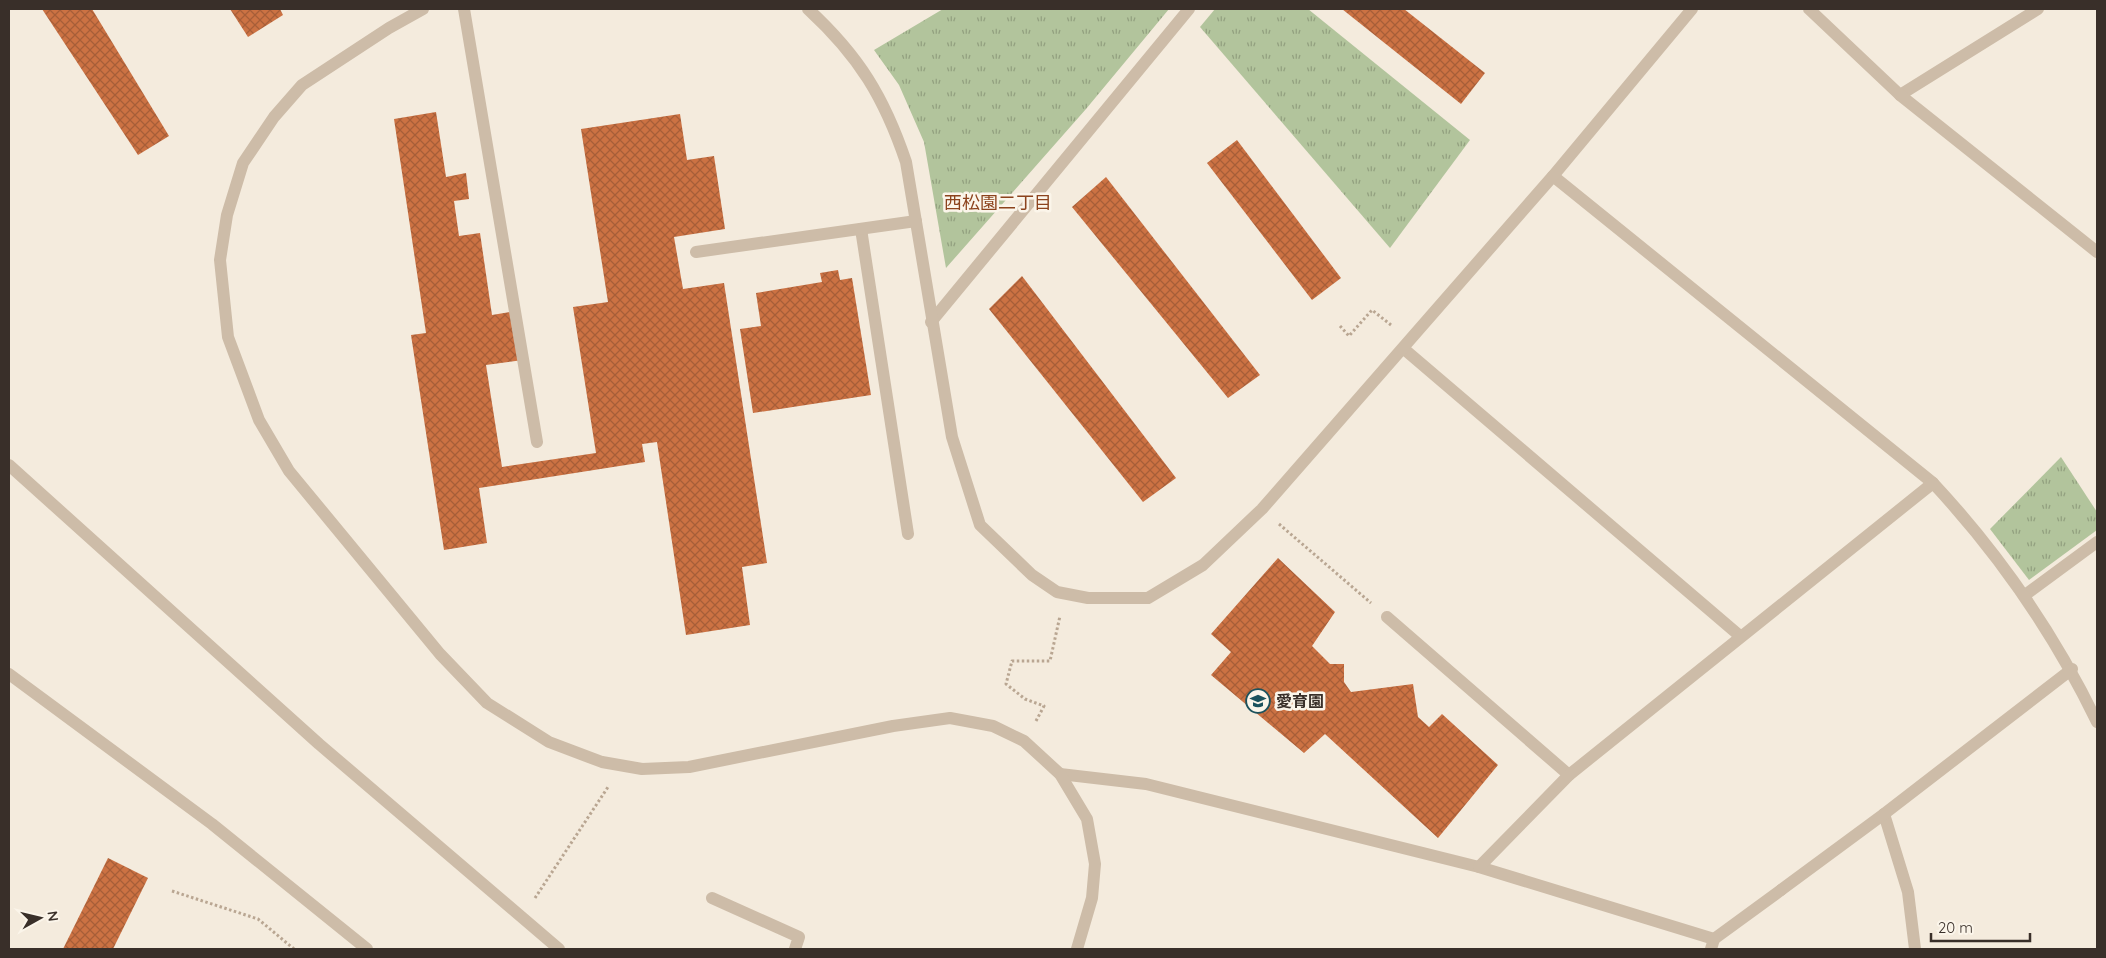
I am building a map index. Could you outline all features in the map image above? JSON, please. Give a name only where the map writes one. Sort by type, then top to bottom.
[{"type":"street","points":[[422,9],[389,28],[302,85],[274,117],[243,163],[227,214],[220,260],[228,337],[259,420],[289,471],[440,654],[487,703],[548,742],[602,762],[642,769],[688,768],[893,726],[950,718],[993,726],[1024,741],[1060,774],[1087,818],[1095,864],[1092,898],[1077,949]]},
{"type":"street","points":[[464,9],[537,442]]},
{"type":"street","points":[[808,9],[834,33],[878,92],[893,123],[906,162],[931,322],[952,437],[980,525],[1032,576],[1057,592],[1088,598],[1148,598],[1203,565],[1262,510],[1408,345],[1553,176],[1692,9]]},
{"type":"street","points":[[931,322],[1189,9]]},
{"type":"street","points":[[1809,9],[1900,95],[2097,252]]},
{"type":"street","points":[[1900,95],[2038,9]]},
{"type":"street","points":[[1553,176],[1933,483],[1972,525],[2025,596],[2072,670],[2097,722]]},
{"type":"street","points":[[696,252],[916,221]]},
{"type":"street","points":[[861,228],[908,534]]},
{"type":"street","points":[[1408,345],[1740,636]]},
{"type":"street","points":[[9,466],[319,744],[559,949]]},
{"type":"street","points":[[1479,867],[1569,775],[1933,483]]},
{"type":"street","points":[[2025,596],[2097,542]]},
{"type":"street","points":[[1387,617],[1569,775]]},
{"type":"street","points":[[1060,774],[1146,784],[1479,867],[1712,944],[2072,670]]},
{"type":"street","points":[[9,674],[212,824],[367,949]]},
{"type":"street","points":[[1884,814],[1908,892],[1915,949]]},
{"type":"street","points":[[712,898],[799,937],[795,949]]},
{"type":"path","points":[[1340,326],[1349,336],[1372,310],[1408,345]]},
{"type":"path","points":[[1262,510],[1387,617]]},
{"type":"path","points":[[1024,741],[1044,706],[1025,699],[1006,684],[1012,661],[1050,661],[1061,620],[1057,592]]},
{"type":"path","points":[[522,918],[622,765]]},
{"type":"path","points":[[172,891],[258,919],[294,949]]},
{"type":"green space","points":[[943,9],[1169,9],[1086,109],[946,268],[924,142],[899,85],[874,50]]},
{"type":"green space","points":[[1215,9],[1308,9],[1470,140],[1390,248],[1200,27]]},
{"type":"green space","points":[[2061,457],[2097,512],[2097,530],[2029,580],[1990,529]]},
{"type":"building","points":[[42,9],[92,9],[169,136],[138,155]]},
{"type":"building","points":[[230,9],[280,9],[283,15],[248,37]]},
{"type":"building","points":[[1342,9],[1404,9],[1485,73],[1461,104]]},
{"type":"building","points":[[436,112],[446,177],[466,173],[469,199],[454,201],[459,236],[480,233],[492,315],[516,311],[523,360],[486,365],[502,467],[596,453],[573,307],[608,302],[581,129],[680,114],[687,160],[714,156],[725,229],[674,237],[683,289],[724,283],[767,563],[742,567],[750,625],[686,635],[657,442],[642,444],[645,462],[479,488],[487,543],[444,550],[411,335],[426,333],[394,119]]},
{"type":"building","points":[[1237,140],[1341,278],[1312,300],[1207,163]]},
{"type":"building","points":[[1106,177],[1260,375],[1228,398],[1072,207]]},
{"type":"building","points":[[838,270],[840,280],[852,278],[871,395],[753,413],[740,329],[761,326],[756,293],[822,282],[820,273]]},
{"type":"building","points":[[1022,276],[1176,478],[1143,502],[989,309]]},
{"type":"building","points":[[1278,558],[1335,612],[1312,646],[1330,664],[1344,664],[1344,682],[1351,692],[1413,684],[1418,717],[1429,727],[1442,714],[1498,765],[1438,838],[1325,734],[1304,753],[1211,675],[1231,652],[1211,634]]},
{"type":"building","points":[[108,858],[148,878],[113,949],[63,949]]},
{"type":"place","name":"愛育園","points":[[1258,701]]},
{"type":"district","name":"西松園二丁目","points":[[998,202]]}]
